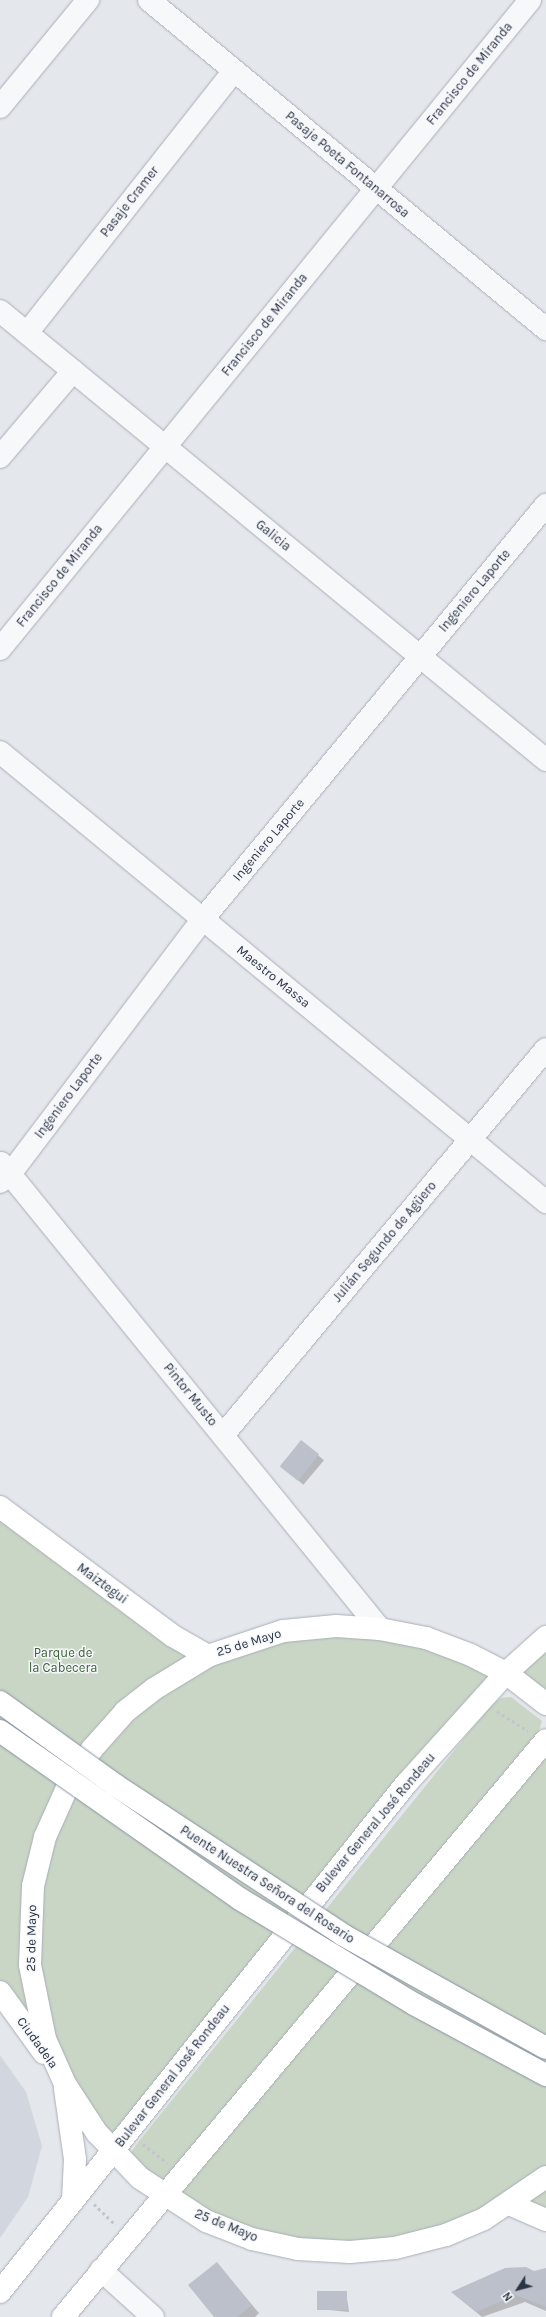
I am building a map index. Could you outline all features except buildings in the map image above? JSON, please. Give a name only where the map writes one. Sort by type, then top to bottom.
[{"type":"main road","name":"Maiztegui","points":[[0,1507],[173,1636],[208,1656]]},
{"type":"main road","name":"25 de Mayo","points":[[546,1704],[506,1673],[426,1638],[380,1629],[336,1626],[283,1631],[208,1656],[154,1689],[111,1728],[67,1788],[45,1838],[33,1886],[30,1965],[45,2039],[62,2079],[113,2152],[164,2197],[206,2221],[252,2239],[298,2249],[350,2252],[395,2248],[446,2235],[509,2204],[546,2177]]},
{"type":"main road","name":"Bulevar General José Rondeau","points":[[0,2292],[81,2201],[113,2152],[406,1784],[506,1673],[546,1637]]},
{"type":"main road","name":"Puente Nuestra Señora del Rosario","points":[[0,1702],[115,1785],[337,1931],[546,2048]]},
{"type":"main road","name":"Puente Nuestra Señora del Rosario","points":[[0,1731],[247,1903],[414,2004],[546,2075]]},
{"type":"main road","points":[[63,2317],[164,2197],[538,1737]]},
{"type":"main road","name":"Ciudadela","points":[[0,1992],[62,2079]]},
{"type":"main road","points":[[62,2079],[81,2201]]},
{"type":"main road","points":[[509,2204],[546,2220]]},
{"type":"street","points":[[0,107],[88,0]]},
{"type":"street","name":"Pasaje Poeta Fontanarrosa","points":[[149,0],[546,329]]},
{"type":"street","name":"Francisco de Miranda","points":[[0,649],[530,0]]},
{"type":"street","name":"Pasaje Cramer","points":[[27,333],[234,71]]},
{"type":"street","name":"Galicia","points":[[0,311],[420,658],[546,760]]},
{"type":"street","points":[[0,457],[73,371]]},
{"type":"street","name":"Ingeniero Laporte","points":[[3,1173],[203,919],[546,505]]},
{"type":"street","name":"Maestro Massa","points":[[0,752],[546,1202]]},
{"type":"street","name":"Julián Segundo de Agüero","points":[[223,1435],[546,1049]]},
{"type":"street","name":"Pintor Musto","points":[[3,1173],[223,1435],[380,1629]]},
{"type":"street","points":[[101,2270],[153,2317]]},
{"type":"path","points":[[490,1706],[538,1737]]},
{"type":"path","points":[[139,2141],[169,2165]]},
{"type":"path","points":[[81,2201],[118,2226]]},
{"type":"shaded area","points":[[0,2055],[26,2092],[42,2146],[28,2197],[0,2238]]},
{"type":"green space","name":"Parque de la Cabecera","points":[[0,1507],[208,1656],[234,1645],[380,1629],[506,1673],[546,1637],[546,1704],[507,1673],[113,2152],[0,1992]]},
{"type":"green space","points":[[511,1697],[542,1721],[537,1737],[168,2179],[161,2183],[130,2154],[139,2141],[490,1706],[501,1698]]},
{"type":"green space","points":[[546,1740],[546,2220],[509,2204],[446,2235],[298,2249],[164,2197]]}]
